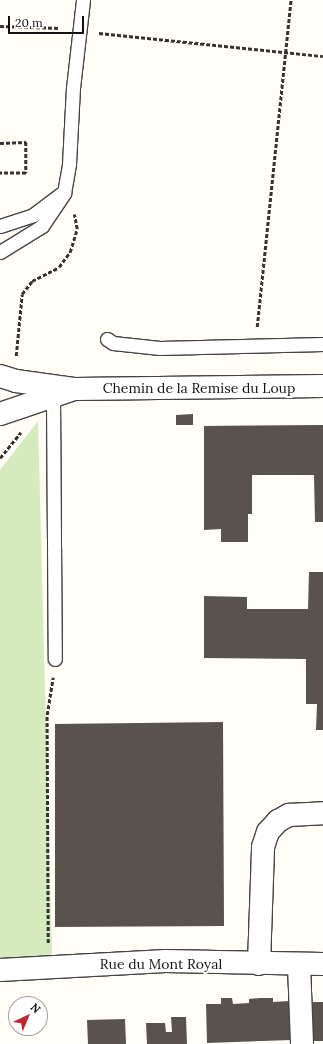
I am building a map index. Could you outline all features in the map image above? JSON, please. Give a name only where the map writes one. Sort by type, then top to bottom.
[{"type":"street","name":"Chemin de la Remise du Loup","points":[[8,370],[16,381],[75,389],[323,386]]},
{"type":"street","name":"Chemin de la Remise du Loup","points":[[0,414],[53,398],[75,389]]},
{"type":"street","points":[[259,964],[263,847],[268,832],[278,821],[289,815],[323,813]]},
{"type":"street","name":"Rue du Mont Royal","points":[[0,970],[48,966],[166,962],[300,965],[323,964]]},
{"type":"street","points":[[300,965],[302,1044]]},
{"type":"lane","points":[[0,252],[42,226],[64,193],[69,164],[79,30],[83,0]]},
{"type":"lane","points":[[0,226],[33,215],[64,193]]},
{"type":"lane","points":[[107,339],[113,343],[160,348],[323,344]]},
{"type":"lane","points":[[53,398],[55,659]]},
{"type":"path","points":[[254,345],[291,0]]},
{"type":"path","points":[[0,26],[42,26],[323,56]]},
{"type":"path","points":[[0,143],[26,142],[26,173],[0,173]]},
{"type":"path","points":[[8,370],[25,288],[58,267],[70,252],[77,229],[75,217],[64,193]]},
{"type":"path","points":[[0,458],[18,438],[23,426]]},
{"type":"path","points":[[48,966],[47,715],[55,659]]},
{"type":"green space","points":[[38,421],[52,954],[0,980],[0,470]]},
{"type":"building","points":[[193,414],[193,425],[176,425],[176,415]]},
{"type":"building","points":[[323,425],[323,522],[315,522],[314,475],[252,475],[252,514],[248,514],[248,542],[221,542],[221,529],[204,530],[204,426]]},
{"type":"building","points":[[309,572],[323,572],[323,730],[316,730],[317,704],[306,704],[306,659],[204,658],[204,596],[247,597],[247,609],[308,609]]},
{"type":"building","points":[[223,722],[224,926],[55,927],[55,724]]},
{"type":"building","points":[[221,998],[232,998],[233,1004],[249,1003],[249,999],[260,998],[273,998],[273,1002],[289,1001],[291,1040],[207,1043],[206,1004],[221,1004]]},
{"type":"building","points":[[313,1002],[323,1002],[323,1041],[313,1041]]},
{"type":"building","points":[[171,1017],[186,1017],[187,1044],[147,1044],[146,1023],[165,1023],[166,1032],[172,1032]]},
{"type":"building","points":[[125,1019],[126,1044],[88,1044],[87,1020]]}]
